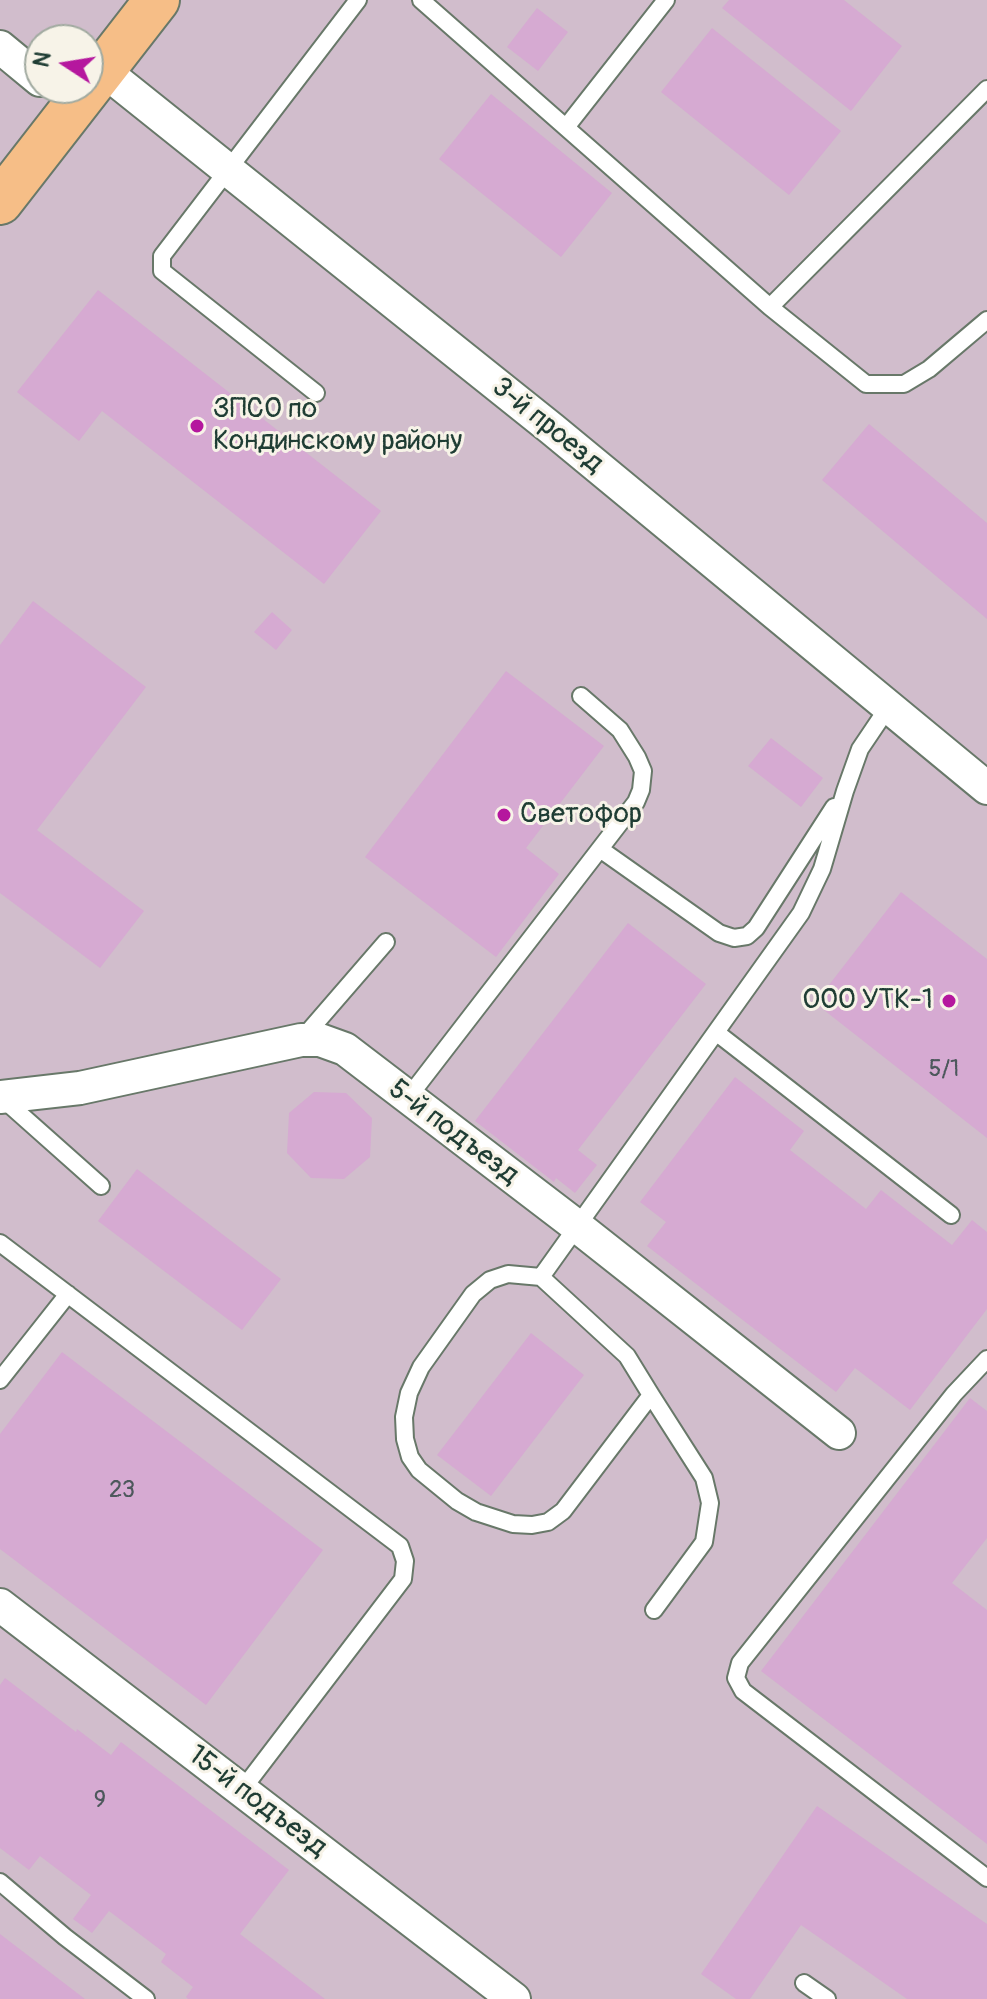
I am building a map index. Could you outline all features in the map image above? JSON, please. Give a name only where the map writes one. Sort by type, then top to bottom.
[{"type":"main road","points":[[104,69],[157,0]]},
{"type":"main road","points":[[0,202],[58,104]]},
{"type":"street","points":[[0,47],[24,67]]},
{"type":"street","name":"3-й проезд","points":[[104,71],[552,429],[987,788]]},
{"type":"street","name":"5-й подъезд","points":[[1,1097],[80,1088],[301,1040],[320,1040],[345,1049],[578,1227],[839,1433]]},
{"type":"street","name":"15-й подъезд","points":[[0,1605],[514,1999]]},
{"type":"lane","points":[[316,393],[162,271],[162,256],[358,0]]},
{"type":"lane","points":[[421,0],[770,307],[866,384],[904,384],[929,369],[987,320]]},
{"type":"lane","points":[[567,126],[666,0]]},
{"type":"lane","points":[[770,307],[987,89]]},
{"type":"lane","points":[[407,1099],[636,802],[643,771],[620,730],[581,696]]},
{"type":"lane","points":[[541,1277],[801,913],[822,869],[860,749],[889,706]]},
{"type":"lane","points":[[600,849],[719,933],[734,938],[747,936],[756,928],[845,791]]},
{"type":"lane","points":[[301,1040],[386,942]]},
{"type":"lane","points":[[717,1033],[951,1215]]},
{"type":"lane","points":[[1,1097],[101,1186]]},
{"type":"lane","points":[[0,1243],[400,1546],[405,1561],[403,1579],[242,1790]]},
{"type":"lane","points":[[651,1395],[563,1511],[548,1522],[532,1525],[513,1524],[476,1512],[457,1501],[419,1470],[407,1448],[404,1417],[409,1393],[421,1367],[473,1294],[490,1280],[508,1274],[541,1277],[627,1356],[704,1478],[710,1503],[704,1542],[654,1610]]},
{"type":"lane","points":[[0,1380],[68,1294]]},
{"type":"lane","points":[[985,1365],[954,1394],[740,1663],[736,1678],[743,1691],[987,1878]]},
{"type":"lane","points":[[0,1882],[146,1999]]},
{"type":"lane","points":[[804,1983],[827,1999]]},
{"type":"shaded area","points":[[0,0],[987,0],[987,1999],[0,1999]]},
{"type":"building","points":[[729,0],[844,0],[902,46],[851,111],[722,8]]},
{"type":"building","points":[[537,8],[568,32],[538,71],[507,47]]},
{"type":"building","points":[[712,28],[841,131],[789,195],[661,92]]},
{"type":"building","points":[[491,94],[612,193],[561,257],[439,159]]},
{"type":"building","name":"ЗПСО по Кондинскому району","points":[[98,290],[381,511],[324,584],[102,411],[79,441],[17,392]]},
{"type":"building","points":[[869,424],[987,523],[987,619],[822,480]]},
{"type":"building","points":[[33,601],[146,687],[37,830],[144,911],[100,968],[0,893],[0,645]]},
{"type":"building","points":[[272,612],[292,630],[276,650],[254,632]]},
{"type":"building","points":[[506,671],[604,746],[526,848],[559,874],[496,957],[365,857]]},
{"type":"building","points":[[771,738],[823,778],[801,807],[748,766]]},
{"type":"building","points":[[901,892],[987,959],[987,1138],[815,1003]]},
{"type":"building","points":[[628,923],[706,984],[578,1150],[597,1165],[575,1193],[556,1178],[554,1182],[475,1121]]},
{"type":"building","points":[[735,1077],[804,1131],[790,1150],[866,1209],[881,1190],[952,1245],[972,1220],[987,1232],[987,1309],[910,1410],[855,1368],[836,1392],[647,1246],[666,1222],[640,1202]]},
{"type":"building","points":[[314,1092],[346,1093],[372,1118],[370,1157],[344,1179],[311,1178],[287,1153],[289,1113]]},
{"type":"building","points":[[137,1169],[281,1279],[242,1330],[98,1221]]},
{"type":"building","points":[[531,1333],[584,1375],[491,1496],[437,1455]]},
{"type":"building","points":[[62,1352],[323,1550],[206,1705],[0,1549],[0,1434]]},
{"type":"building","points":[[970,1398],[987,1411],[987,1538],[952,1583],[987,1610],[987,1844],[761,1671]]},
{"type":"building","points":[[5,1678],[111,1755],[121,1742],[289,1870],[240,1934],[325,1999],[188,1999],[186,1997],[193,1987],[161,1962],[166,1954],[109,1911],[92,1933],[73,1919],[91,1895],[40,1856],[29,1870],[0,1848],[0,1685]]},
{"type":"building","points":[[817,1806],[987,1924],[987,1999],[907,1999],[801,1925],[750,1999],[736,1999],[701,1974]]},
{"type":"building","points":[[0,1934],[85,1999],[0,1999]]},
{"type":"place","name":"ЗПСО по Кондинскому району","points":[[197,426]]},
{"type":"place","name":"Светофор","points":[[504,815]]},
{"type":"place","name":"ООО УТК-1","points":[[949,1001]]}]
